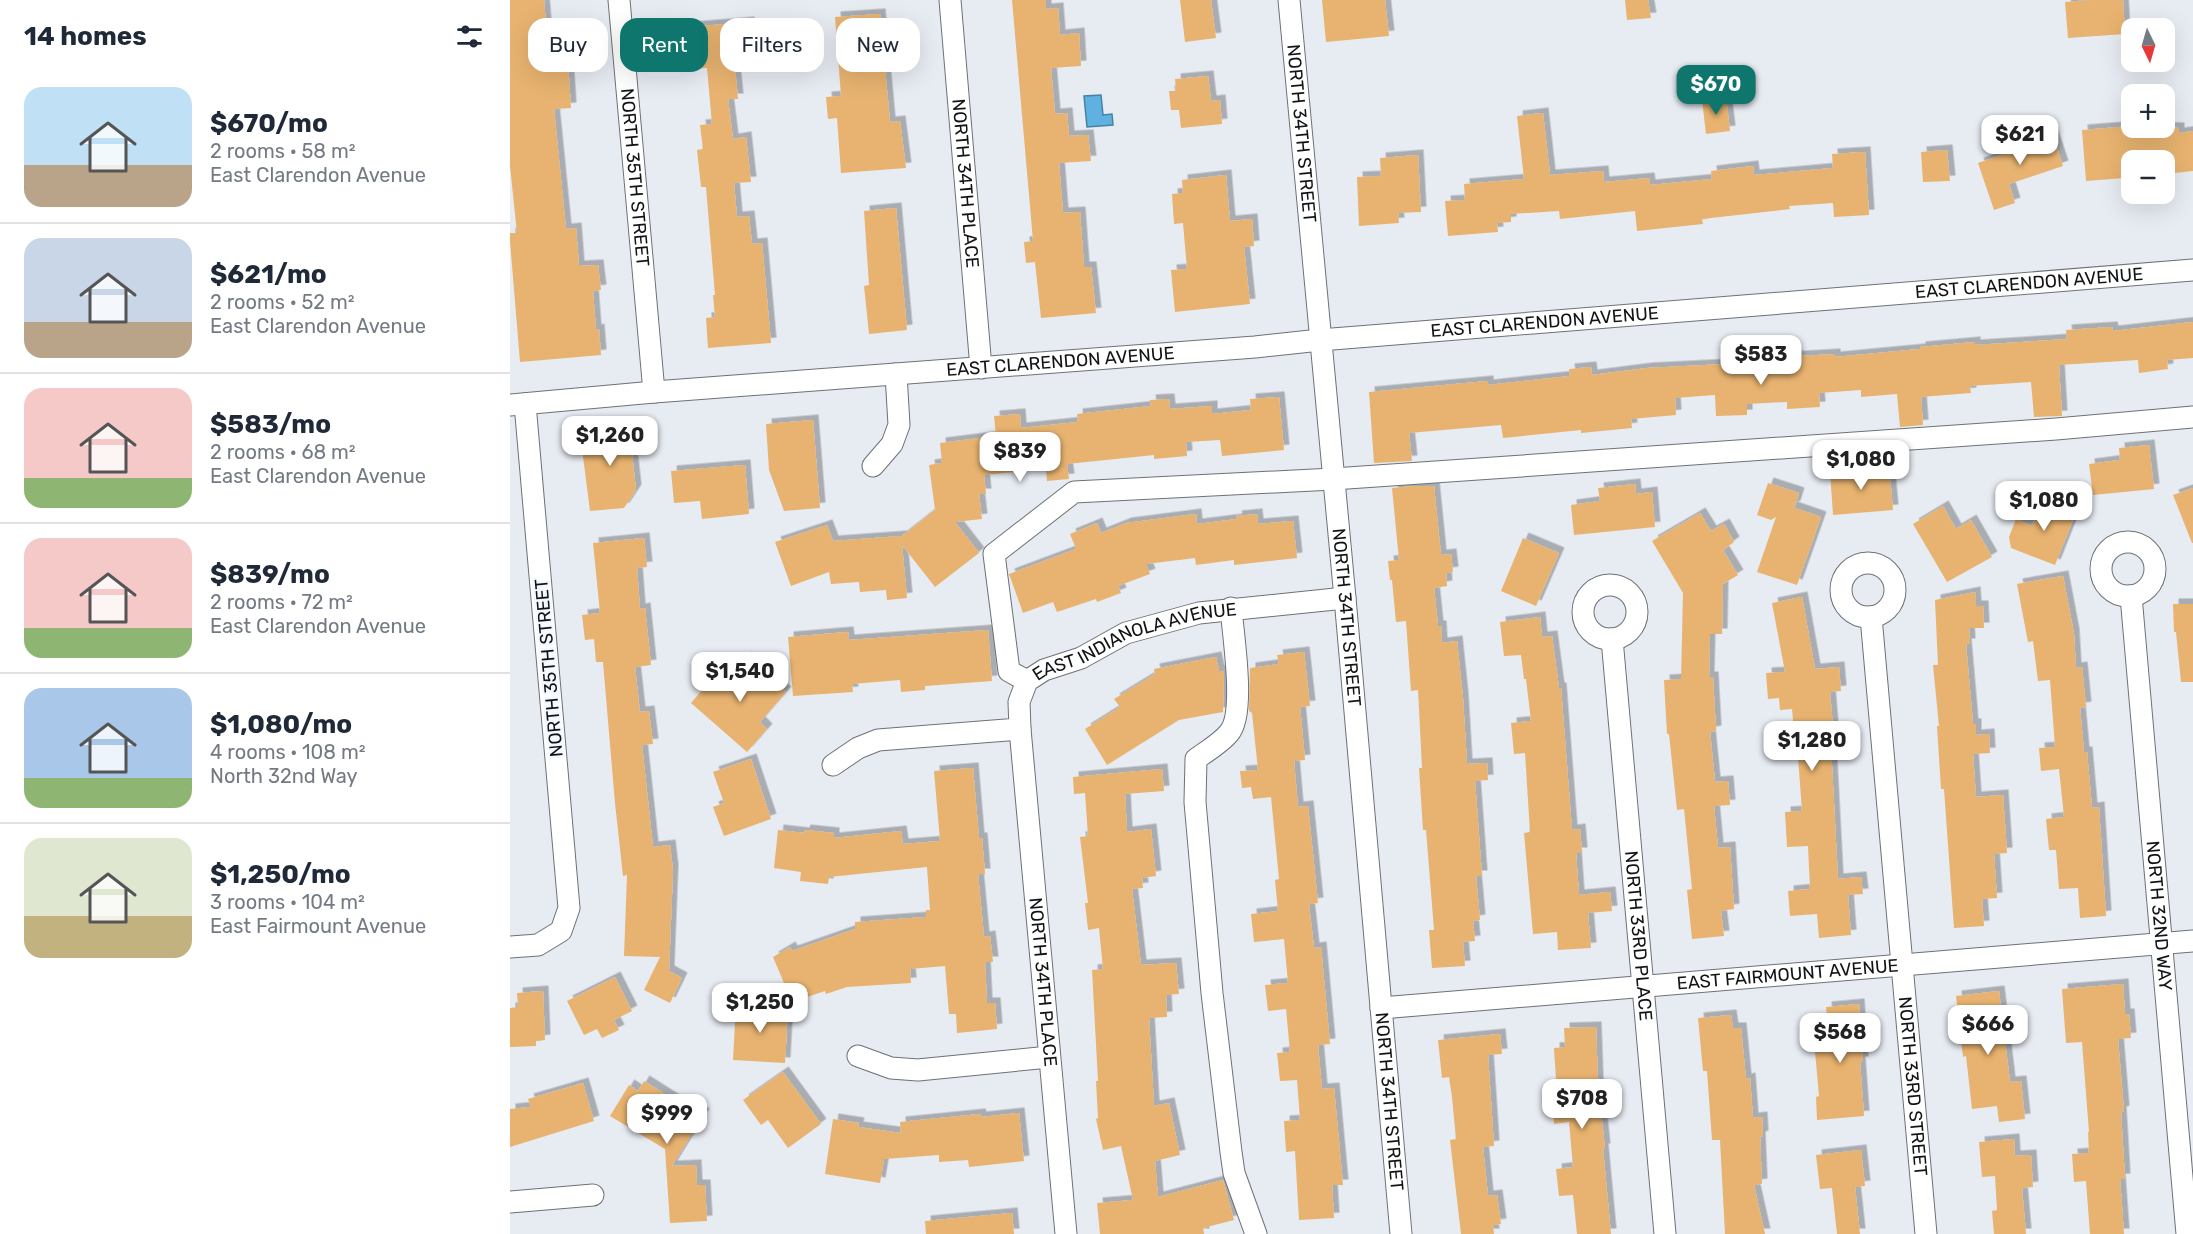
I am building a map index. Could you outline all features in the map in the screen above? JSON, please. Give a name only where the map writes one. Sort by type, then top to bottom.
[{"type":"street","name":"NORTH 35TH STREET","points":[[619,0],[654,392]]},
{"type":"street","name":"NORTH 34TH PLACE","points":[[950,0],[981,368]]},
{"type":"street","name":"NORTH 34TH STREET","points":[[1289,0],[1401,1234]]},
{"type":"street","name":"EAST CLARENDON AVENUE","points":[[518,405],[654,392],[1255,348],[1320,340],[2193,270]]},
{"type":"street","points":[[873,466],[892,444],[899,425],[896,374]]},
{"type":"street","name":"NORTH 35TH STREET","points":[[510,947],[538,945],[561,931],[569,908],[518,405]]},
{"type":"street","points":[[1027,681],[1009,672],[994,554],[1074,492],[1333,480],[2022,432],[2193,417]]},
{"type":"street","name":"NORTH 32ND WAY","points":[[2131,596],[2187,1234]]},
{"type":"street","name":"EAST INDIANOLA AVENUE","points":[[1020,729],[1019,702],[1027,681],[1044,669],[1081,657],[1126,633],[1199,613],[1345,598]]},
{"type":"street","points":[[1231,608],[1237,715],[1235,724],[1229,733],[1196,759],[1195,802],[1212,993],[1231,1152],[1234,1173],[1256,1234]]},
{"type":"street","name":"NORTH 33RD STREET","points":[[1871,617],[1926,1234]]},
{"type":"street","name":"NORTH 33RD PLACE","points":[[1612,639],[1665,1234]]},
{"type":"street","name":"NORTH 34TH PLACE","points":[[1020,729],[1066,1234]]},
{"type":"street","points":[[832,765],[858,748],[878,740],[1020,729]]},
{"type":"street","name":"EAST FAIRMOUNT AVENUE","points":[[1381,1008],[2193,941]]},
{"type":"street","points":[[858,1056],[891,1068],[918,1070],[1049,1058]]},
{"type":"street","points":[[510,1202],[593,1195]]},
{"type":"water","points":[[1101,95],[1103,115],[1112,114],[1113,125],[1087,127],[1084,96]]},
{"type":"building","points":[[510,0],[544,0],[545,18],[528,18],[528,72],[569,72],[571,108],[554,109],[566,229],[576,228],[579,266],[598,265],[601,290],[593,291],[596,330],[599,329],[601,355],[520,362],[510,241],[510,233],[517,233],[510,166]]},
{"type":"building","points":[[1012,0],[1046,0],[1046,9],[1058,8],[1060,35],[1079,33],[1081,66],[1051,68],[1055,114],[1067,113],[1069,136],[1088,135],[1091,161],[1059,163],[1063,213],[1080,212],[1084,267],[1091,267],[1096,313],[1041,318],[1035,262],[1026,263],[1024,242],[1033,241]]},
{"type":"building","points":[[1180,0],[1211,0],[1216,38],[1185,42]]},
{"type":"building","points":[[1322,0],[1385,0],[1389,36],[1326,42]]},
{"type":"building","points":[[1625,0],[1648,0],[1651,18],[1627,20]]},
{"type":"building","points":[[2123,0],[2124,18],[2121,18],[2121,34],[2068,38],[2065,2]]},
{"type":"building","points":[[880,14],[880,18],[836,18],[836,30],[835,17]]},
{"type":"building","points":[[720,24],[720,72],[735,72],[738,99],[728,99],[733,139],[746,137],[751,182],[734,183],[737,217],[749,216],[752,244],[762,243],[771,343],[708,348],[706,318],[715,317],[713,295],[715,295],[706,187],[701,187],[697,150],[703,149],[700,125],[712,124],[707,72],[708,25]]},
{"type":"building","points":[[839,72],[885,72],[890,122],[900,121],[906,168],[841,173],[837,118],[828,119],[826,97],[841,96]]},
{"type":"building","points":[[1208,76],[1211,101],[1220,100],[1222,124],[1181,128],[1179,110],[1171,110],[1169,91],[1176,91],[1175,79]]},
{"type":"building","points":[[1726,97],[1730,131],[1706,134],[1702,100]]},
{"type":"building","points":[[1543,113],[1550,175],[1603,171],[1604,182],[1649,178],[1650,185],[1712,179],[1711,171],[1753,166],[1754,175],[1833,168],[1832,154],[1865,152],[1869,215],[1834,217],[1833,203],[1789,206],[1790,209],[1702,219],[1703,224],[1637,231],[1635,211],[1560,219],[1559,211],[1511,214],[1511,222],[1497,223],[1498,232],[1448,236],[1445,201],[1465,200],[1464,184],[1524,179],[1517,116]]},
{"type":"building","points":[[2049,124],[2063,166],[2009,184],[2015,203],[1994,210],[1978,163],[2028,146],[2024,133]]},
{"type":"building","points":[[2121,127],[2121,138],[2175,138],[2175,128],[2179,128],[2179,133],[2193,131],[2193,171],[2175,173],[2175,150],[2121,150],[2121,178],[2086,181],[2082,130]]},
{"type":"building","points":[[1947,150],[1950,181],[1923,182],[1921,152]]},
{"type":"building","points":[[1418,155],[1421,212],[1398,213],[1399,223],[1359,226],[1357,177],[1381,176],[1380,158]]},
{"type":"building","points":[[1226,175],[1230,221],[1252,219],[1254,246],[1244,247],[1250,304],[1175,312],[1171,270],[1187,269],[1183,223],[1174,224],[1172,194],[1183,193],[1182,180]]},
{"type":"building","points":[[896,208],[907,330],[869,334],[864,286],[869,285],[864,211]]},
{"type":"building","points":[[2193,322],[2193,358],[2167,360],[2168,369],[2139,373],[2138,360],[2059,365],[2062,416],[2034,417],[2031,382],[1970,386],[1971,393],[1921,397],[1923,425],[1900,427],[1897,394],[1861,397],[1861,390],[1819,393],[1820,407],[1787,409],[1787,402],[1747,404],[1747,415],[1716,416],[1715,395],[1675,398],[1676,415],[1631,419],[1632,428],[1581,433],[1581,430],[1503,438],[1501,425],[1409,433],[1412,461],[1374,463],[1369,392],[1488,381],[1488,385],[1570,376],[1569,369],[1591,367],[1592,375],[1647,368],[1784,361],[1784,357],[1835,354],[1835,357],[1975,342],[1975,345],[2067,339],[2066,330],[2112,327],[2113,331]]},
{"type":"building","points":[[1279,397],[1284,450],[1222,456],[1220,440],[1186,442],[1187,456],[1154,459],[1154,455],[1067,464],[1069,479],[1047,481],[1046,469],[984,475],[986,494],[979,494],[982,519],[955,522],[979,553],[935,587],[902,545],[907,598],[887,600],[886,590],[860,592],[859,582],[831,584],[829,572],[791,586],[775,542],[827,525],[833,541],[902,536],[935,510],[929,465],[942,463],[940,443],[996,436],[994,416],[1020,414],[1021,428],[1078,422],[1077,414],[1151,406],[1150,400],[1169,399],[1170,409],[1212,406],[1212,414],[1251,410],[1250,399]]},
{"type":"building","points":[[813,420],[820,508],[784,511],[769,470],[766,424]]},
{"type":"building","points":[[642,426],[644,443],[631,444],[636,490],[624,508],[590,511],[580,433]]},
{"type":"building","points":[[2149,445],[2154,489],[2093,495],[2089,464],[2120,460],[2119,448]]},
{"type":"building","points":[[745,465],[749,514],[702,519],[700,501],[674,503],[671,471]]},
{"type":"building","points":[[1889,466],[1893,510],[1833,515],[1830,471]]},
{"type":"building","points":[[1768,483],[1799,493],[1795,506],[1792,507],[1821,517],[1797,585],[1757,572],[1776,517],[1771,520],[1757,515]]},
{"type":"building","points":[[1635,484],[1636,494],[1652,492],[1655,527],[1574,535],[1571,505],[1600,501],[1598,488]]},
{"type":"building","points":[[1434,486],[1441,555],[1451,554],[1453,572],[1446,573],[1447,586],[1434,588],[1442,643],[1457,641],[1467,764],[1487,763],[1488,780],[1475,781],[1482,876],[1476,876],[1480,920],[1473,921],[1475,941],[1463,942],[1465,966],[1432,968],[1429,930],[1434,930],[1426,830],[1423,830],[1418,690],[1411,691],[1406,621],[1396,622],[1388,561],[1399,560],[1392,488]]},
{"type":"building","points":[[2193,488],[2193,543],[2192,543],[2173,495]]},
{"type":"building","points":[[2044,497],[2077,510],[2055,565],[2011,548],[2009,537],[2016,519],[2032,526]]},
{"type":"building","points":[[1943,506],[1956,529],[1971,520],[1992,557],[1947,582],[1913,524]]},
{"type":"building","points":[[1700,513],[1711,531],[1724,524],[1734,542],[1723,550],[1738,575],[1723,584],[1722,634],[1710,634],[1709,677],[1713,677],[1716,731],[1710,732],[1715,782],[1728,781],[1730,805],[1714,806],[1718,848],[1730,847],[1734,909],[1721,911],[1724,936],[1692,939],[1687,890],[1692,889],[1684,809],[1677,810],[1669,734],[1667,734],[1664,680],[1681,679],[1683,593],[1652,541]]},
{"type":"building","points":[[1196,514],[1197,524],[1257,514],[1258,524],[1293,521],[1297,558],[1234,565],[1234,560],[1196,565],[1195,558],[1146,564],[1150,574],[1118,586],[1121,593],[1057,612],[1053,602],[1023,613],[1009,574],[1076,549],[1070,534],[1097,523],[1101,533],[1126,523]]},
{"type":"building","points":[[644,538],[647,567],[637,568],[640,609],[645,608],[651,665],[635,667],[640,712],[649,711],[653,744],[642,745],[653,847],[670,845],[673,870],[669,971],[682,978],[670,1003],[644,990],[660,957],[624,956],[627,875],[623,876],[603,662],[596,662],[594,639],[585,640],[582,615],[600,613],[593,543]]},
{"type":"building","points":[[1523,538],[1559,553],[1536,606],[1501,591]]},
{"type":"building","points":[[2063,576],[2074,634],[2076,668],[2082,667],[2086,707],[2080,708],[2084,752],[2087,752],[2092,808],[2099,807],[2106,916],[2080,918],[2078,888],[2059,889],[2056,850],[2049,850],[2046,819],[2064,817],[2059,769],[2041,771],[2039,748],[2055,747],[2050,680],[2038,681],[2033,641],[2028,642],[2017,584]]},
{"type":"building","points":[[1975,592],[1976,606],[1983,606],[1984,628],[1969,628],[1970,644],[1966,644],[1973,724],[1976,724],[1976,735],[1989,734],[1990,753],[1973,754],[1976,797],[2003,795],[2007,853],[1994,854],[1997,898],[1982,899],[1984,926],[1954,928],[1944,789],[1941,789],[1937,726],[1939,726],[1933,665],[1938,665],[1935,600]]},
{"type":"building","points":[[1802,597],[1815,669],[1839,667],[1841,691],[1830,692],[1838,879],[1861,877],[1863,894],[1848,895],[1851,935],[1819,938],[1817,914],[1790,916],[1788,891],[1810,889],[1808,846],[1787,847],[1785,812],[1802,811],[1796,730],[1794,731],[1792,709],[1780,710],[1779,698],[1768,699],[1766,673],[1785,672],[1772,603]]},
{"type":"building","points":[[2173,604],[2193,604],[2193,682],[2181,682],[2176,632],[2174,632]]},
{"type":"building","points":[[1540,617],[1542,637],[1552,636],[1559,688],[1561,688],[1572,830],[1580,829],[1582,853],[1576,853],[1579,895],[1610,892],[1612,911],[1588,913],[1591,948],[1558,950],[1557,932],[1533,934],[1524,833],[1530,832],[1525,753],[1514,754],[1511,723],[1531,721],[1521,655],[1504,656],[1500,622]]},
{"type":"building","points":[[988,630],[992,681],[925,686],[925,690],[901,692],[900,680],[852,684],[853,692],[793,696],[788,637],[848,632],[849,640]]},
{"type":"building","points":[[1304,652],[1310,706],[1300,707],[1305,760],[1294,761],[1298,807],[1308,806],[1318,903],[1309,904],[1314,948],[1321,947],[1330,1044],[1318,1045],[1322,1089],[1334,1088],[1343,1185],[1332,1185],[1334,1218],[1299,1220],[1295,1151],[1286,1152],[1284,1121],[1300,1120],[1297,1080],[1280,1081],[1277,1053],[1290,1052],[1286,1009],[1268,1011],[1265,985],[1288,983],[1284,939],[1254,942],[1251,914],[1278,911],[1275,880],[1279,879],[1271,797],[1253,799],[1251,787],[1242,788],[1240,771],[1258,770],[1252,713],[1249,711],[1250,668],[1279,664],[1277,655]]},
{"type":"building","points":[[746,657],[786,692],[760,722],[767,729],[747,752],[691,703],[715,675],[724,683]]},
{"type":"building","points":[[1216,657],[1219,671],[1224,671],[1223,712],[1179,720],[1107,765],[1085,729],[1120,707],[1114,699],[1155,674],[1154,669]]},
{"type":"building","points":[[751,759],[771,819],[724,836],[713,807],[724,803],[713,772]]},
{"type":"building","points":[[973,768],[979,838],[982,838],[985,874],[978,874],[984,937],[990,936],[993,962],[985,962],[987,1003],[995,1003],[997,1029],[957,1033],[956,1014],[949,1014],[945,966],[910,969],[911,983],[847,987],[826,994],[825,991],[792,1002],[773,957],[790,947],[792,951],[855,929],[855,922],[926,917],[926,910],[930,910],[927,867],[829,877],[828,884],[800,881],[801,872],[774,868],[778,830],[834,833],[834,838],[901,831],[903,844],[940,841],[934,771]]},
{"type":"building","points":[[1162,769],[1164,791],[1125,794],[1127,832],[1151,829],[1156,876],[1142,878],[1143,888],[1132,889],[1141,965],[1176,963],[1179,994],[1166,995],[1167,1017],[1149,1018],[1154,1106],[1169,1103],[1180,1155],[1155,1161],[1158,1197],[1223,1180],[1234,1220],[1203,1228],[1204,1234],[1100,1234],[1097,1203],[1133,1200],[1121,1146],[1103,1150],[1096,1119],[1098,1118],[1096,1081],[1098,1081],[1092,970],[1103,969],[1099,928],[1088,930],[1085,903],[1088,903],[1080,837],[1088,836],[1085,793],[1074,794],[1073,777]]},
{"type":"building","points":[[615,977],[632,1011],[614,1020],[619,1030],[602,1038],[597,1029],[584,1035],[567,1001]]},
{"type":"building","points":[[2123,984],[2125,1014],[2129,1014],[2131,1038],[2118,1039],[2124,1111],[2121,1112],[2125,1179],[2120,1179],[2124,1234],[2090,1234],[2086,1181],[2074,1182],[2072,1154],[2089,1153],[2082,1042],[2066,1043],[2062,989]]},
{"type":"building","points":[[543,991],[545,1040],[536,1041],[536,1046],[510,1047],[510,1008],[518,1007],[517,993]]},
{"type":"building","points":[[1999,991],[2010,1082],[2021,1081],[2025,1119],[1999,1122],[1997,1106],[1972,1109],[1956,996]]},
{"type":"building","points":[[1859,1004],[1864,1116],[1817,1120],[1816,1097],[1819,1096],[1813,1029],[1828,1027],[1826,1007]]},
{"type":"building","points":[[736,1005],[788,1008],[785,1063],[733,1060]]},
{"type":"building","points":[[1731,1015],[1733,1028],[1741,1028],[1746,1079],[1750,1078],[1753,1118],[1762,1117],[1763,1136],[1760,1137],[1762,1184],[1754,1185],[1765,1234],[1725,1234],[1720,1140],[1712,1140],[1707,1071],[1703,1071],[1698,1018]]},
{"type":"building","points":[[1596,1027],[1598,1082],[1611,1234],[1577,1234],[1573,1195],[1559,1196],[1556,1169],[1573,1167],[1569,1122],[1554,1124],[1552,1095],[1557,1095],[1554,1048],[1565,1047],[1564,1028]]},
{"type":"building","points":[[1500,1034],[1502,1054],[1488,1055],[1494,1146],[1483,1147],[1488,1196],[1497,1195],[1501,1224],[1493,1225],[1494,1234],[1461,1234],[1450,1140],[1456,1139],[1452,1097],[1449,1077],[1442,1078],[1438,1040]]},
{"type":"building","points":[[783,1072],[821,1124],[788,1148],[768,1120],[761,1125],[743,1100]]},
{"type":"building","points":[[644,1081],[679,1103],[681,1100],[704,1114],[672,1166],[696,1165],[697,1185],[705,1185],[707,1221],[670,1223],[665,1149],[610,1116],[629,1085],[638,1091]]},
{"type":"building","points":[[583,1083],[594,1121],[510,1147],[510,1109],[531,1107],[528,1099]]},
{"type":"building","points":[[1019,1113],[1024,1161],[969,1167],[968,1160],[939,1162],[939,1155],[884,1159],[880,1183],[825,1174],[833,1119],[859,1123],[858,1127],[901,1133],[900,1122],[980,1114],[981,1117]]},
{"type":"building","points":[[2014,1139],[2015,1156],[2031,1155],[2033,1187],[2022,1188],[2026,1234],[1994,1234],[1992,1211],[1997,1210],[1995,1176],[1982,1177],[1979,1142]]},
{"type":"building","points":[[1861,1150],[1865,1186],[1855,1187],[1860,1234],[1837,1234],[1832,1188],[1820,1189],[1816,1155]]},
{"type":"building","points":[[1012,1213],[1014,1234],[926,1234],[925,1221]]}]
